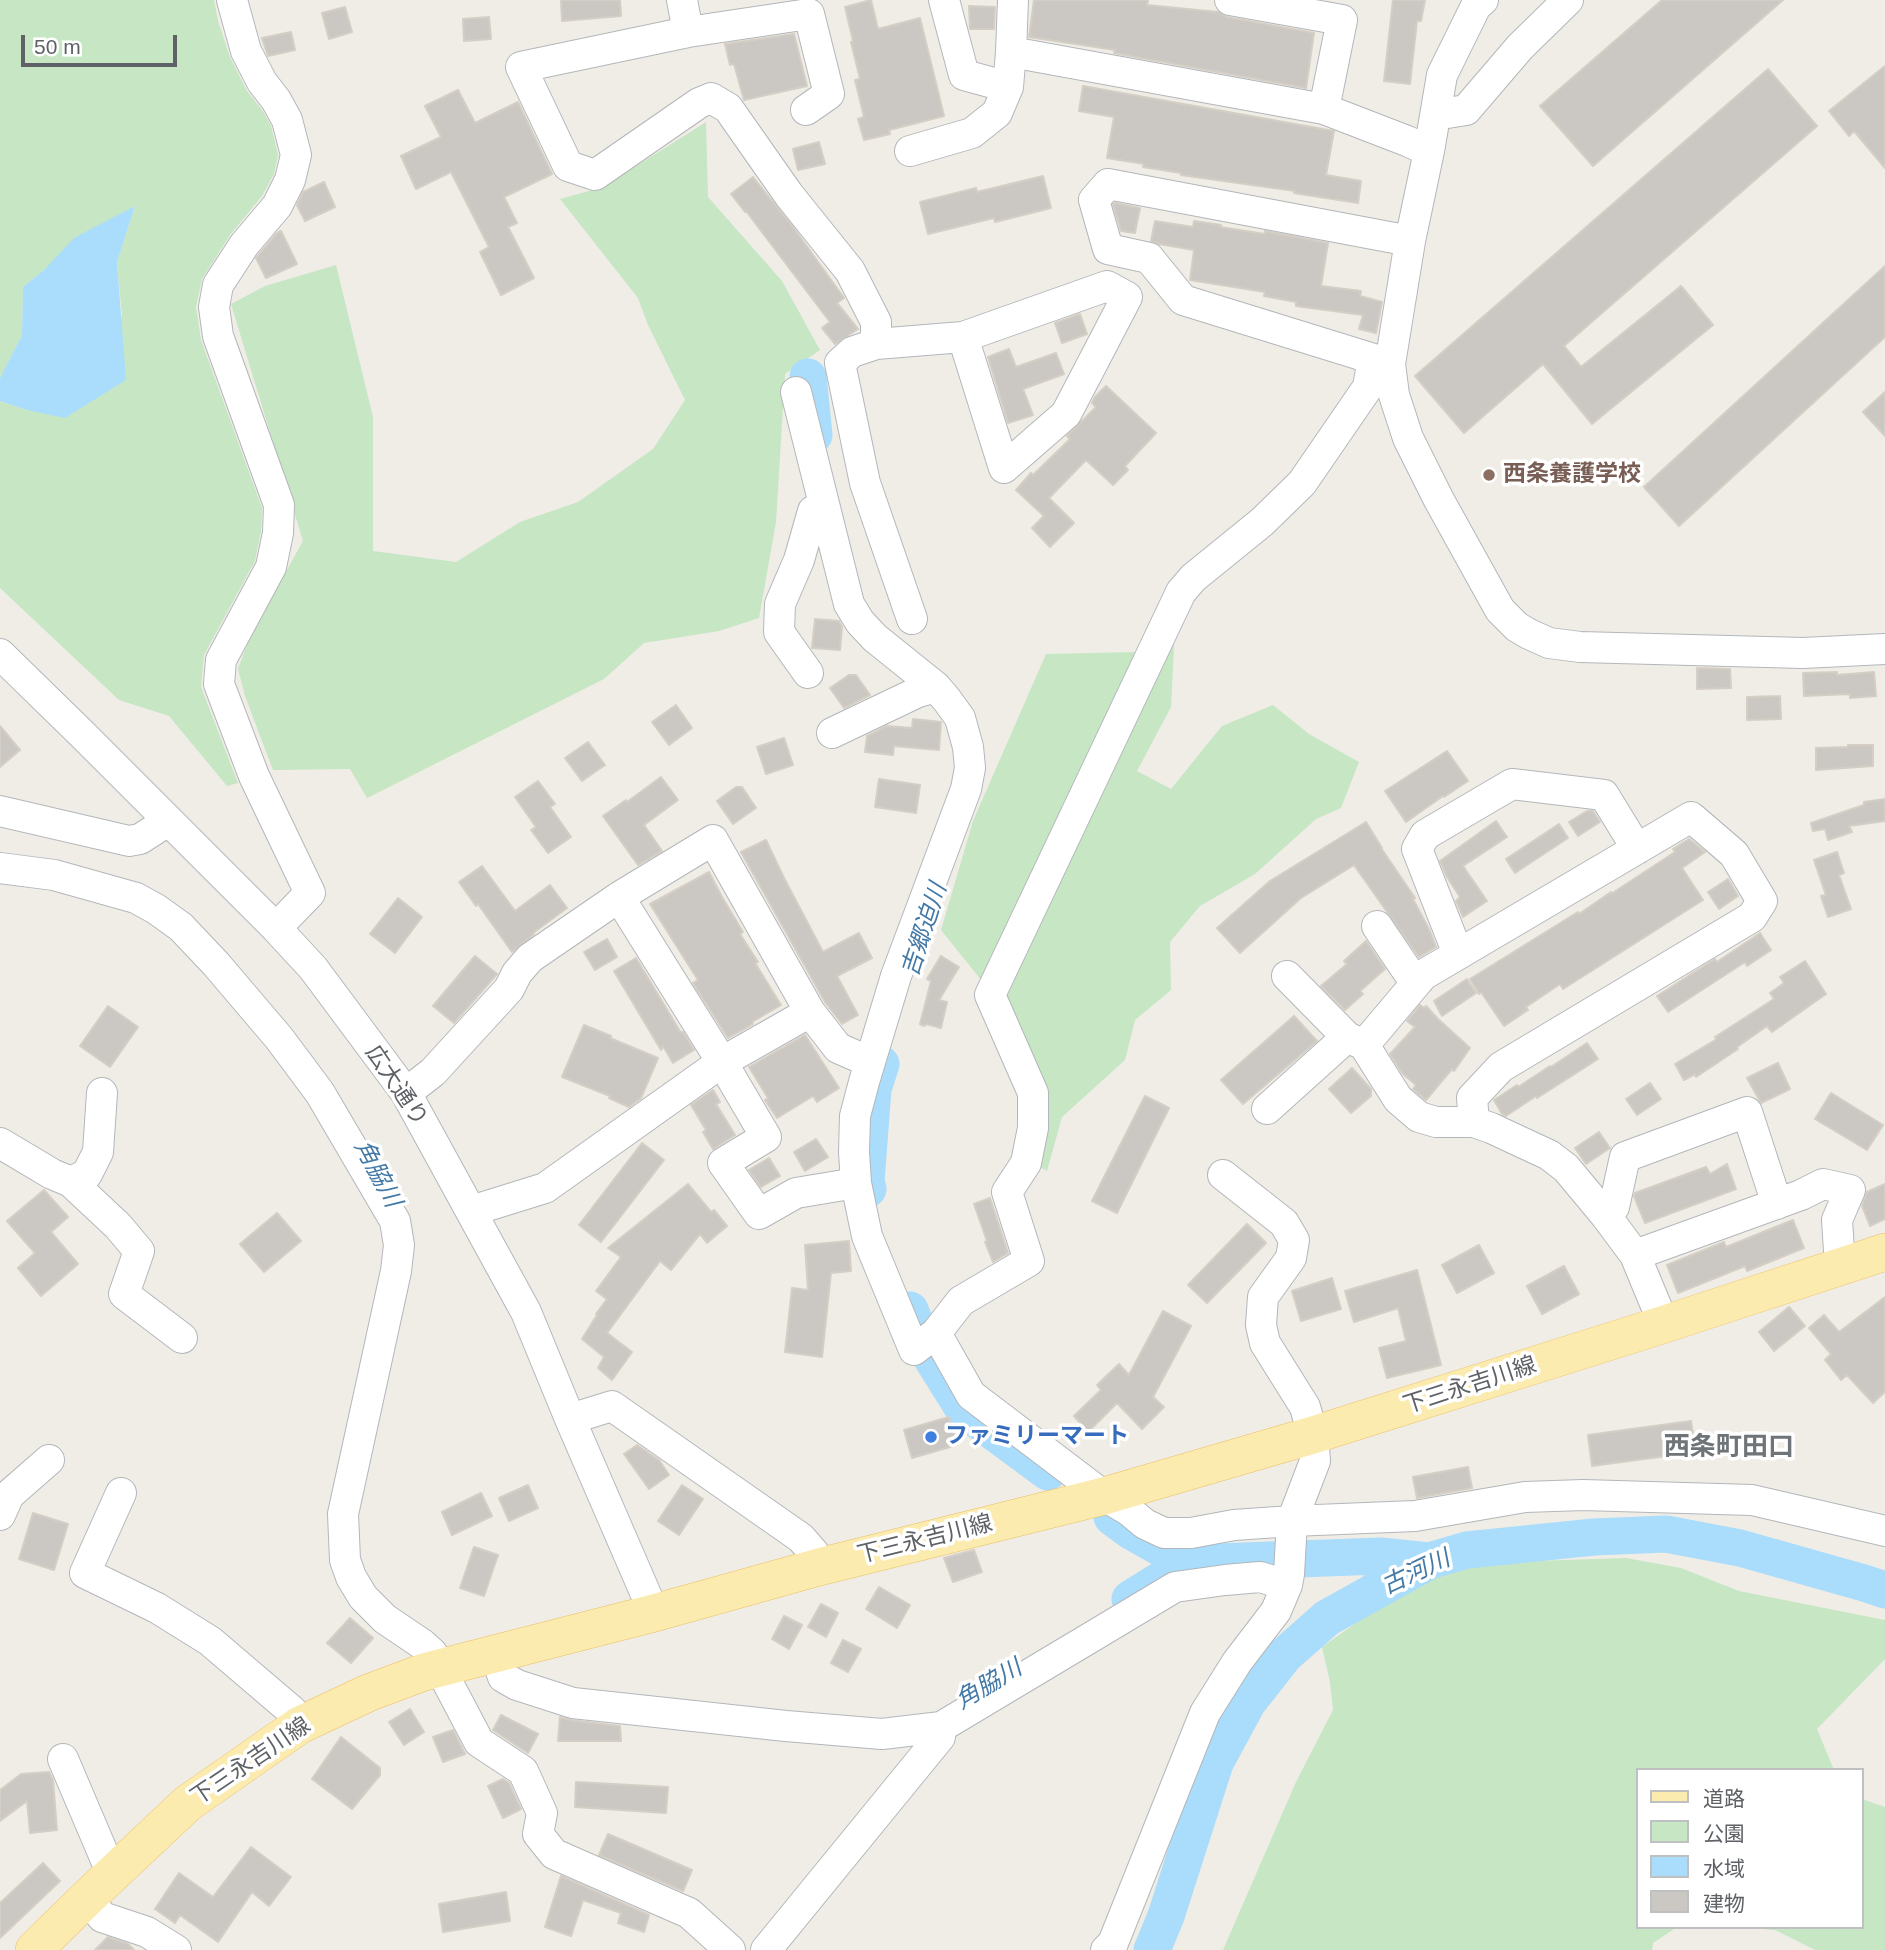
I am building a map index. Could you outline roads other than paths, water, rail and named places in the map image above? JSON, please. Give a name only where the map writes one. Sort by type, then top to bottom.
[{"type":"main road","name":"下三永吉川線","points":[[34,1950],[188,1803],[300,1725],[368,1693],[424,1672],[819,1567],[1104,1496],[1313,1435],[1885,1252]]},
{"type":"street","points":[[232,0],[246,51],[261,82],[276,100],[287,120],[296,155],[290,180],[277,206],[244,245],[218,285],[214,307],[218,336],[279,505],[278,533],[271,567],[220,660],[219,684],[254,776],[310,892],[276,928]]},
{"type":"street","points":[[682,0],[688,32]]},
{"type":"street","points":[[944,0],[964,75],[1008,87]]},
{"type":"street","points":[[910,151],[972,133],[998,113],[1008,87],[1013,0]]},
{"type":"street","points":[[1230,0],[1342,20],[1324,109]]},
{"type":"street","points":[[1435,115],[1466,110],[1520,47],[1568,0]]},
{"type":"street","points":[[796,392],[849,604],[860,622],[875,638],[936,687],[960,718],[968,747],[970,768],[966,789],[896,976],[855,1116],[856,1183],[867,1236],[914,1350],[930,1338],[961,1301],[1029,1261],[1007,1192],[1026,1163],[1033,1128],[1034,1093],[990,995],[1181,592],[1193,578],[1262,522],[1302,483],[1381,373],[1429,151],[1442,75],[1478,2]]},
{"type":"street","points":[[806,110],[829,94],[808,14],[688,32],[521,66],[568,166],[595,175],[699,103],[711,98],[728,108],[789,195],[850,271],[876,322],[876,344]]},
{"type":"street","points":[[1011,52],[1324,109],[1429,151]]},
{"type":"street","points":[[1410,241],[1108,184],[1094,200],[1108,249],[1150,258],[1183,300],[1381,373],[1394,396],[1408,438],[1439,500],[1500,610],[1517,627],[1529,634],[1549,643],[1580,647],[1803,653],[1885,649]]},
{"type":"street","points":[[912,619],[865,483],[840,363],[852,352],[876,344],[963,337],[1107,286],[1127,297],[1066,414],[1004,468],[963,337]]},
{"type":"street","points":[[808,673],[779,632],[780,604],[799,560],[813,511],[825,508]]},
{"type":"street","name":"広大通り","points":[[0,654],[313,968],[406,1093],[526,1312],[654,1613]]},
{"type":"street","points":[[832,733],[918,692],[936,687]]},
{"type":"street","points":[[1458,954],[1417,849],[1425,835],[1511,784],[1604,795],[1637,849]]},
{"type":"street","points":[[0,811],[129,841],[140,839],[168,821]]},
{"type":"street","points":[[1267,1109],[1355,1041],[1423,975],[1691,817],[1734,854],[1762,901],[1752,917],[1501,1067],[1472,1098],[1474,1122]]},
{"type":"street","points":[[406,1093],[433,1072],[492,1008],[530,958],[619,898],[713,840],[810,1012],[838,1048],[870,1062]]},
{"type":"street","points":[[0,868],[54,875],[135,898],[156,909],[181,927],[216,964],[279,1038],[320,1093],[395,1222],[399,1245],[396,1271],[343,1514],[345,1560],[351,1577],[363,1597],[384,1619],[432,1653],[479,1742],[523,1771],[542,1812],[538,1834],[554,1854],[690,1913],[730,1950]]},
{"type":"street","points":[[619,898],[766,1137],[723,1163],[759,1214],[796,1193],[856,1183]]},
{"type":"street","points":[[1377,926],[1408,972],[1419,980]]},
{"type":"street","points":[[1287,976],[1355,1041],[1398,1099],[1419,1117],[1436,1122],[1474,1122],[1549,1155],[1566,1168],[1635,1255],[1662,1325]]},
{"type":"street","points":[[471,1211],[545,1188],[722,1062],[810,1012]]},
{"type":"street","points":[[71,1182],[87,1174],[98,1152],[103,1093]]},
{"type":"street","points":[[1606,1216],[1614,1207],[1625,1157],[1747,1112],[1777,1204]]},
{"type":"street","points":[[0,1143],[52,1174],[71,1182],[118,1226],[139,1251],[124,1294],[182,1338]]},
{"type":"street","points":[[1106,1950],[1113,1943],[1205,1713],[1237,1662],[1276,1611],[1288,1580],[1291,1524],[1315,1461],[1313,1435],[1305,1407],[1265,1343],[1261,1325],[1263,1297],[1292,1258],[1294,1240],[1284,1223],[1223,1175]]},
{"type":"street","points":[[1635,1255],[1801,1195],[1823,1184],[1850,1190],[1837,1220],[1840,1266]]},
{"type":"street","points":[[930,1338],[971,1395],[1104,1496],[1145,1524],[1164,1533],[1191,1533],[1234,1525],[1415,1516],[1525,1497],[1583,1495],[1752,1500],[1885,1531]]},
{"type":"street","points":[[570,1419],[612,1406],[802,1538],[814,1553],[819,1567]]},
{"type":"street","points":[[0,1515],[9,1495],[49,1460]]},
{"type":"street","points":[[121,1493],[85,1573],[157,1608],[210,1641],[292,1712],[300,1725]]},
{"type":"street","points":[[495,1654],[503,1677],[517,1685],[573,1703],[882,1734],[941,1727],[1175,1587],[1260,1577],[1288,1580]]},
{"type":"street","points":[[766,1950],[940,1737],[941,1727]]},
{"type":"street","points":[[62,1759],[106,1860],[115,1872]]},
{"type":"street","points":[[88,1897],[102,1917],[147,1932],[176,1950]]},
{"type":"water","points":[[135,206],[117,262],[126,380],[65,418],[0,401],[0,378],[22,335],[23,287],[45,269],[74,238]]},
{"type":"waterway","name":"吉郷迫川","points":[[808,377],[814,435]]},
{"type":"waterway","name":"吉郷迫川","points":[[868,1189],[866,1181],[873,1089],[881,1064]]},
{"type":"waterway","name":"吉郷迫川","points":[[910,1310],[926,1349],[964,1410],[1048,1472]]},
{"type":"waterway","name":"吉郷迫川","points":[[1112,1517],[1131,1531],[1188,1563]]},
{"type":"waterway","name":"古河川","points":[[1152,1950],[1166,1916],[1215,1763],[1248,1702],[1285,1655],[1327,1618],[1429,1561],[1467,1550],[1594,1537],[1666,1534],[1740,1548],[1885,1590]]},
{"type":"waterway","name":"角脇川","points":[[1130,1599],[1188,1563],[1381,1556],[1429,1561]]},
{"type":"place","name":"西条養護学校","points":[[1489,475]]},
{"type":"place","name":"ファミリーマート","points":[[931,1437]]},
{"type":"district","name":"西条町田口","points":[[1729,1448]]}]
